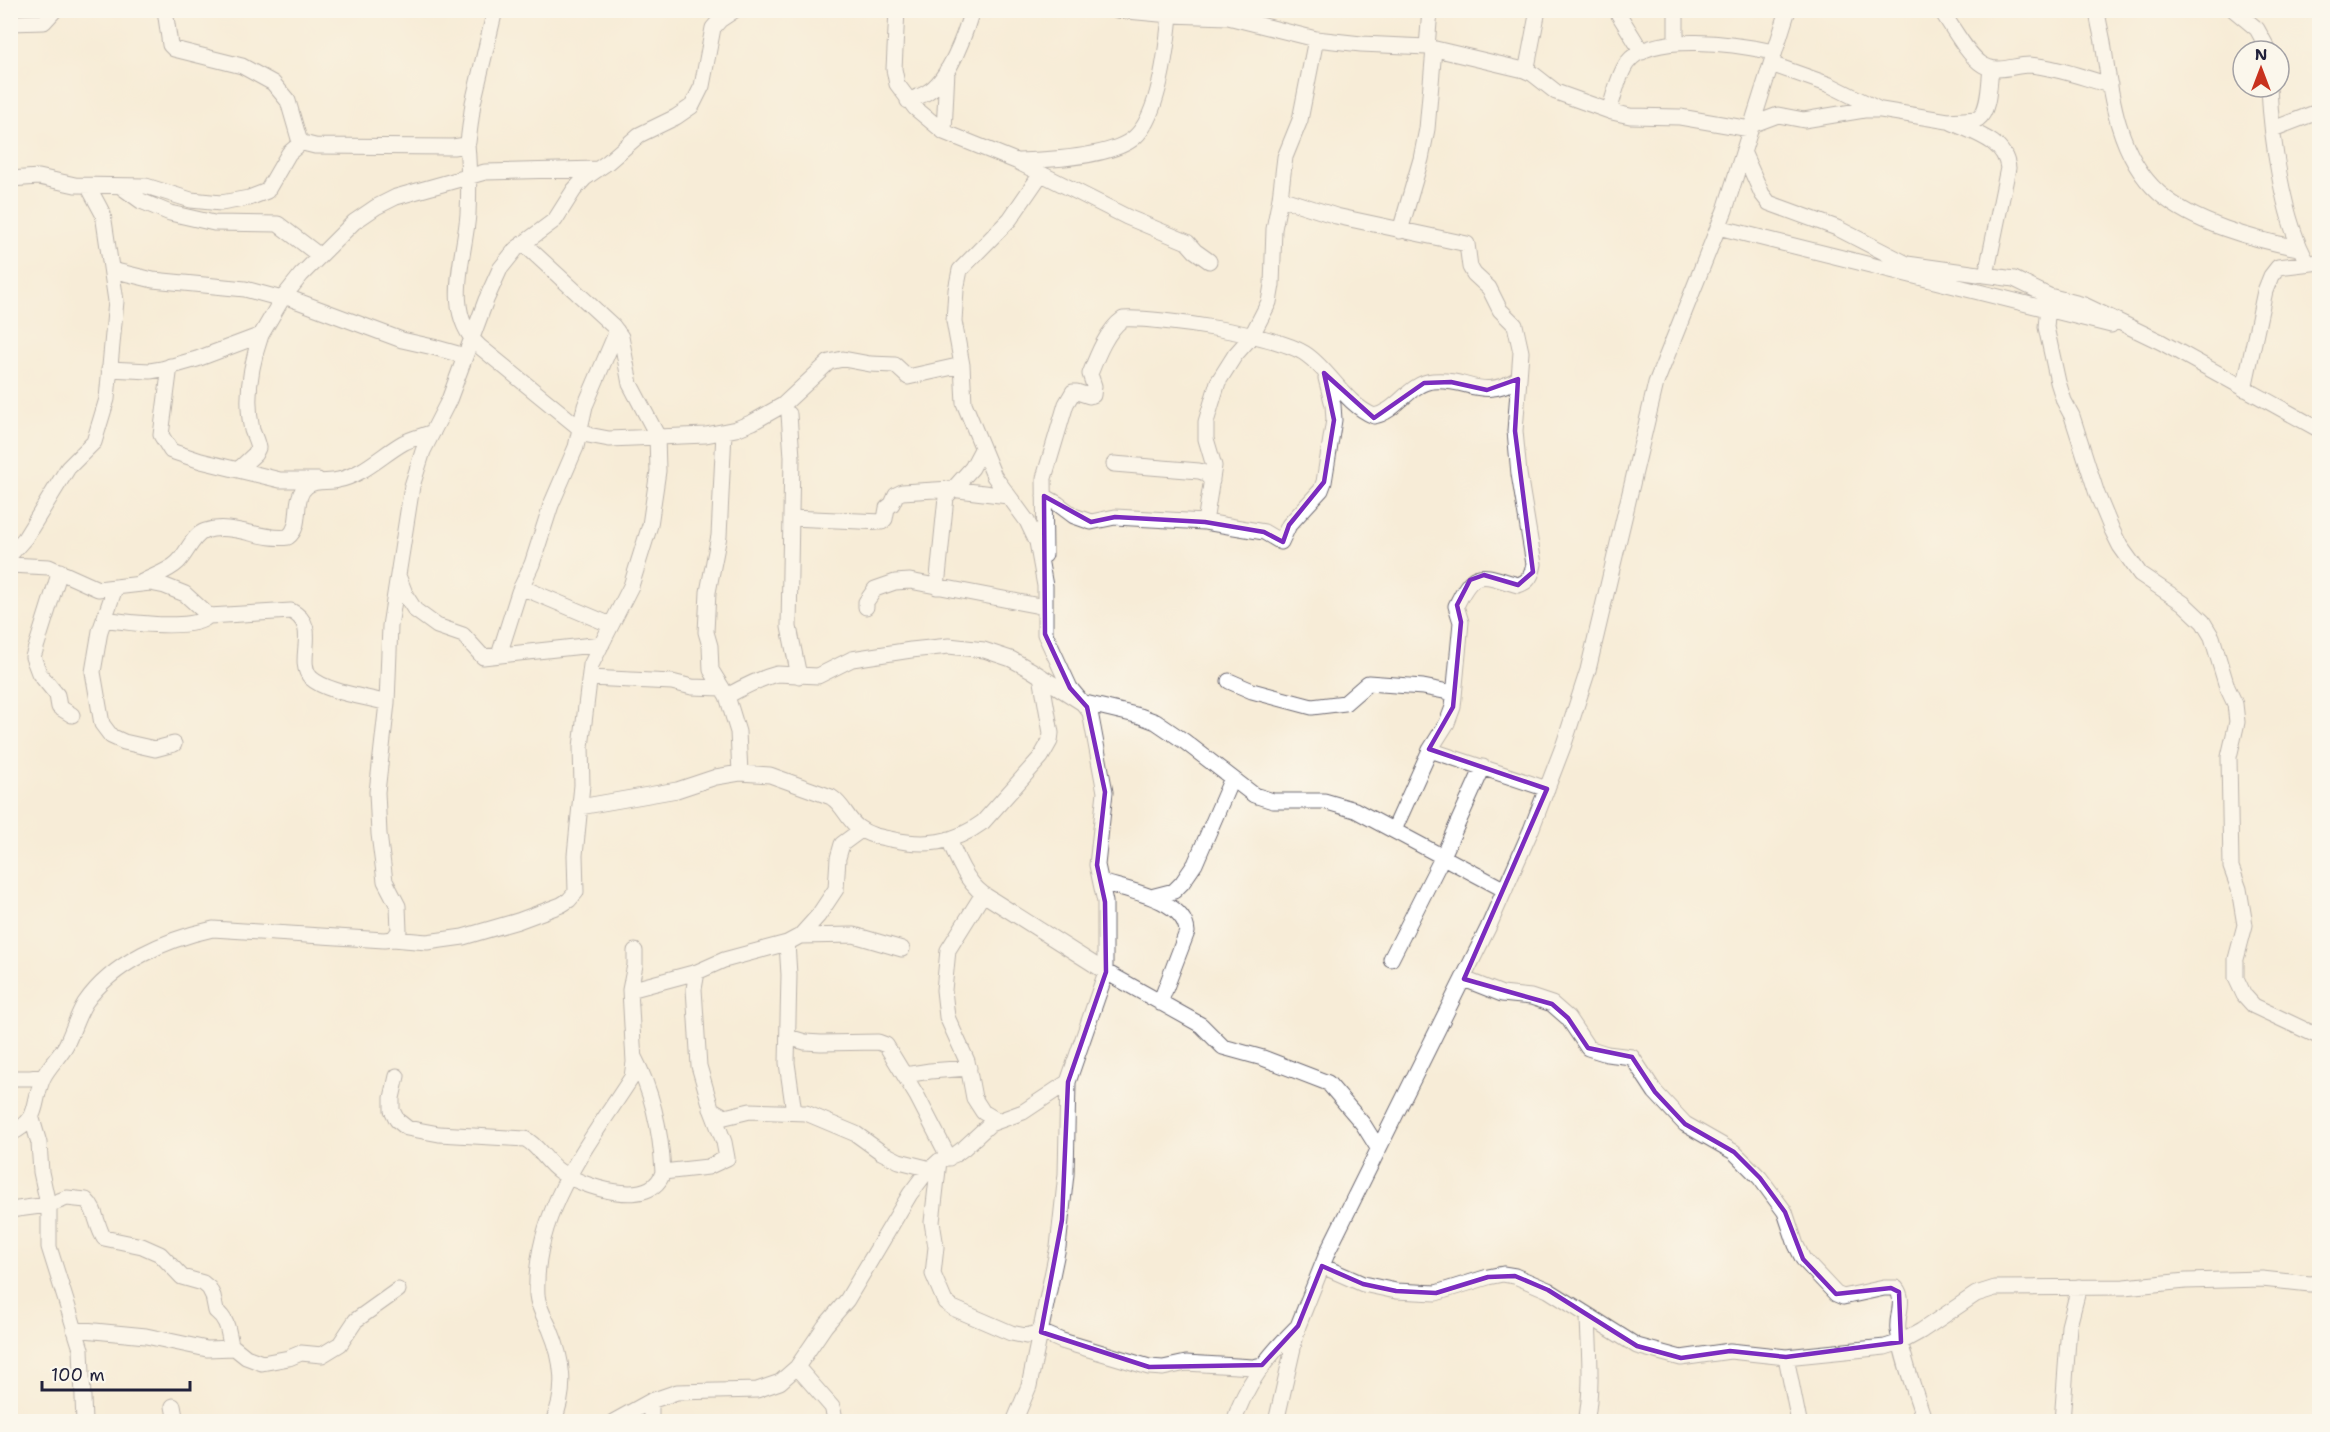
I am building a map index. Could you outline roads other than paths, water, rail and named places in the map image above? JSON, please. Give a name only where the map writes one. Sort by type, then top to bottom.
[{"type":"street","points":[[10,23],[44,22],[55,10]]},
{"type":"street","points":[[165,10],[170,45],[174,48],[242,66],[278,87],[288,101],[298,137],[302,142],[326,146],[458,147],[467,144]]},
{"type":"street","points":[[495,10],[473,103],[467,144],[468,212],[458,280],[460,315],[471,339],[581,430],[588,435],[609,439],[657,435],[706,435],[724,432],[753,422],[783,405],[835,359],[895,365],[908,377],[962,365]]},
{"type":"street","points":[[393,939],[399,931],[398,906],[385,881],[377,803],[387,703],[390,626],[412,486],[423,451],[449,399],[500,269],[516,249],[555,220],[576,186],[639,135],[682,114],[695,102],[702,86],[712,30],[720,20],[735,10]]},
{"type":"street","points":[[897,10],[894,75],[897,84],[908,101],[944,132],[1016,161],[1127,217],[1187,242],[1209,261]]},
{"type":"street","points":[[908,101],[929,92],[947,70],[957,54],[972,10]]},
{"type":"street","points":[[1117,10],[1170,15],[1233,14],[1316,39],[1430,48],[1524,70],[1533,74],[1556,92],[1609,111],[1637,116],[1680,117],[1752,126],[1778,115],[1804,120],[1853,111],[1881,110],[1948,121],[1973,120],[1982,117],[1991,68]]},
{"type":"street","points":[[1400,231],[1421,159],[1426,129],[1430,10]]},
{"type":"street","points":[[1524,70],[1527,67],[1538,10]]},
{"type":"street","points":[[1616,10],[1642,52]]},
{"type":"street","points":[[1676,10],[1676,42]]},
{"type":"street","points":[[1276,1422],[1298,1326],[1322,1266],[1378,1148],[1464,979],[1505,890],[1547,789],[1588,670],[1656,383],[1718,227],[1744,154],[1788,10]]},
{"type":"street","points":[[1941,10],[1972,55],[1984,66],[1997,69],[2027,65],[2049,68],[2110,85]]},
{"type":"street","points":[[2097,10],[2110,85],[2123,140],[2139,168],[2157,192],[2176,206],[2197,217],[2276,244],[2299,248]]},
{"type":"street","points":[[2234,10],[2257,30],[2262,39]]},
{"type":"street","points":[[1016,161],[1091,154],[1121,146],[1137,136],[1149,113],[1162,73],[1170,15]]},
{"type":"street","points":[[1205,522],[1214,462],[1206,432],[1213,397],[1218,382],[1235,355],[1251,337],[1272,292],[1274,229],[1285,156],[1300,120],[1316,39]]},
{"type":"street","points":[[1609,111],[1628,62],[1655,46],[1676,42],[1722,44],[1773,58],[1881,110]]},
{"type":"street","points":[[944,132],[947,70]]},
{"type":"street","points":[[2270,99],[2282,189],[2299,248],[2314,263]]},
{"type":"street","points":[[2273,129],[2319,111]]},
{"type":"street","points":[[1948,121],[1997,144],[2007,156],[2008,168],[1986,275]]},
{"type":"street","points":[[10,179],[39,177],[56,182],[88,186],[150,186],[184,198],[221,203],[249,198],[267,191],[289,153],[302,142]]},
{"type":"street","points":[[1744,154],[1762,194],[1769,203],[1838,228],[1907,264],[2014,279],[2048,303]]},
{"type":"street","points":[[238,470],[255,454],[258,448],[252,430],[250,391],[251,363],[261,335],[283,298],[301,275],[354,222],[389,200],[467,176],[493,172],[597,169]]},
{"type":"street","points":[[1014,1422],[1029,1386],[1062,1220],[1069,1120],[1068,1082],[1106,972],[1105,907],[1098,865],[1105,792],[1090,712],[1066,682],[1044,631],[1043,570],[1039,552],[1029,525],[994,476],[963,403],[962,365],[954,321],[958,274],[1010,219],[1041,174]]},
{"type":"street","points":[[10,555],[25,538],[68,468],[94,442],[109,391],[111,344],[116,311],[112,270],[103,214],[88,186]]},
{"type":"street","points":[[120,186],[141,201],[170,213],[214,223],[278,224],[320,256]]},
{"type":"street","points":[[1280,198],[1336,216],[1467,244],[1470,267],[1489,288],[1500,310],[1515,325],[1521,352],[1515,431],[1519,474],[1534,564],[1533,572],[1529,579],[1518,585],[1484,575],[1470,580],[1456,606],[1461,622],[1454,693],[1447,723],[1430,750],[1394,830]]},
{"type":"street","points":[[1718,227],[1877,266],[2048,303],[2084,305],[2139,331],[2319,430]]},
{"type":"street","points":[[84,1422],[82,1357],[49,1247],[48,1205],[41,1172],[39,1143],[32,1119],[44,1076],[61,1054],[85,1004],[93,994],[133,960],[169,942],[199,932],[222,929],[427,942],[463,937],[518,921],[569,900],[576,889],[581,747],[591,665],[631,586],[650,525],[658,479],[659,456],[657,435],[630,384],[622,341],[617,332],[523,243]]},
{"type":"street","points":[[2244,389],[2265,291],[2271,276],[2278,267],[2314,263]]},
{"type":"street","points":[[112,270],[149,280],[245,288],[283,298],[402,340],[434,346],[465,356]]},
{"type":"street","points":[[2048,303],[2046,327],[2064,402],[2072,416],[2097,494],[2120,546],[2140,574],[2183,603],[2203,622],[2212,637],[2227,687],[2235,704],[2237,722],[2229,757],[2230,867],[2239,889],[2245,926],[2236,959],[2236,978],[2244,995],[2254,1006],[2319,1037]]},
{"type":"street","points":[[1043,570],[1045,556],[1044,478],[1068,397],[1075,392],[1093,395],[1094,386],[1089,375],[1102,347],[1122,320],[1171,321],[1283,344],[1304,353],[1348,397],[1374,416],[1383,413],[1424,383],[1451,382],[1487,390],[1507,385],[1518,379]]},
{"type":"street","points":[[499,655],[521,587],[532,564],[544,522],[581,430],[585,406],[617,332]]},
{"type":"street","points":[[109,369],[150,371],[197,359],[261,335]]},
{"type":"street","points":[[170,366],[161,433],[169,449],[176,453],[280,480],[324,482]]},
{"type":"street","points":[[1044,496],[1074,516],[1091,522],[1115,517],[1205,522],[1264,532],[1277,542],[1282,541],[1289,525],[1321,490],[1324,482],[1335,420],[1324,373]]},
{"type":"street","points":[[789,414],[792,457],[789,627],[799,676]]},
{"type":"street","points":[[137,584],[177,563],[199,536],[206,531],[222,529],[274,537],[290,536],[297,521],[302,492],[312,483],[340,480],[360,472],[402,444],[433,432]]},
{"type":"street","points":[[724,432],[719,536],[708,592],[706,618],[711,670],[724,692],[738,732],[740,773]]},
{"type":"street","points":[[937,587],[947,495],[972,468],[981,451]]},
{"type":"street","points":[[1114,464],[1199,471],[1212,480]]},
{"type":"street","points":[[791,518],[882,522],[886,517],[887,508],[899,492],[951,489],[1008,496]]},
{"type":"street","points":[[10,565],[41,565],[104,590],[137,584],[159,584],[192,599],[208,616]]},
{"type":"street","points":[[60,571],[33,657],[39,673],[57,695],[58,706],[72,715]]},
{"type":"street","points":[[398,575],[409,603],[423,617],[437,626],[463,635],[482,657],[602,644]]},
{"type":"street","points":[[866,607],[866,602],[875,589],[895,582],[910,582],[1010,598],[1045,607]]},
{"type":"street","points":[[521,587],[611,626]]},
{"type":"street","points":[[115,588],[104,619],[93,672],[104,728],[114,738],[131,744],[154,749],[174,744]]},
{"type":"street","points":[[104,619],[176,624],[202,622],[208,616],[280,610],[294,613],[301,617],[306,627],[307,669],[310,677],[322,686],[387,703]]},
{"type":"street","points":[[590,678],[672,682],[724,692],[774,675],[821,676],[856,658],[949,646],[969,647],[1000,655],[1041,676],[1082,702],[1124,711],[1156,722],[1254,795],[1267,800],[1327,801],[1355,810],[1505,890]]},
{"type":"street","points":[[580,807],[677,790],[716,777],[740,773],[770,775],[826,795],[840,803],[861,830],[879,837],[919,845],[949,839],[973,829],[996,811],[1041,757],[1048,745],[1052,734],[1041,676]]},
{"type":"street","points":[[1229,681],[1252,691],[1312,707],[1345,703],[1368,683],[1423,687],[1454,693]]},
{"type":"street","points":[[1430,750],[1547,789]]},
{"type":"street","points":[[1391,959],[1443,856],[1483,767]]},
{"type":"street","points":[[1151,897],[1174,891],[1182,884],[1195,864],[1232,778]]},
{"type":"street","points":[[794,1112],[787,1063],[789,975],[793,940],[818,916],[836,890],[838,854],[842,844],[861,830]]},
{"type":"street","points":[[949,839],[963,870],[984,894],[1106,972],[1201,1025],[1223,1047],[1263,1058],[1328,1083],[1363,1124],[1378,1148]]},
{"type":"street","points":[[1101,882],[1151,897],[1180,914],[1187,927],[1173,975],[1160,1003]]},
{"type":"street","points":[[984,894],[948,950],[944,990],[947,1017],[969,1068],[973,1095],[986,1114],[998,1120]]},
{"type":"street","points":[[630,990],[697,972],[724,960],[793,940],[854,935],[902,949]]},
{"type":"street","points":[[553,1422],[562,1391],[562,1367],[539,1303],[537,1287],[541,1247],[546,1222],[561,1188],[632,1077],[634,1056],[630,990],[635,951]]},
{"type":"street","points":[[663,1172],[708,1167],[727,1159],[724,1142],[711,1109],[699,1066],[694,989],[697,972]]},
{"type":"street","points":[[1464,979],[1502,994],[1531,998],[1552,1005],[1568,1018],[1588,1048],[1632,1057],[1655,1092],[1685,1125],[1734,1152],[1760,1178],[1785,1212],[1803,1259],[1836,1294],[1843,1297],[1884,1288],[1896,1288],[1901,1297],[1897,1328],[1925,1422]]},
{"type":"street","points":[[788,1037],[805,1042],[821,1043],[878,1042],[886,1046],[905,1076],[939,1163],[932,1222],[936,1247],[933,1274],[943,1299],[953,1308],[1011,1333],[1026,1336],[1041,1332],[1075,1345],[1157,1368],[1186,1363],[1253,1367],[1262,1365]]},
{"type":"street","points":[[397,1076],[392,1110],[397,1120],[407,1128],[439,1134],[525,1139],[569,1177],[590,1186],[635,1193],[653,1185],[661,1178],[663,1172],[661,1144],[651,1098],[634,1056]]},
{"type":"street","points":[[905,1076],[930,1071],[969,1068]]},
{"type":"street","points":[[10,1078],[44,1076]]},
{"type":"street","points":[[614,1422],[651,1401],[676,1392],[740,1390],[769,1387],[780,1382],[797,1367],[825,1326],[852,1293],[910,1194],[939,1163],[964,1148],[984,1129],[998,1120],[1012,1118],[1068,1082]]},
{"type":"street","points":[[711,1109],[725,1118],[750,1111],[806,1113],[856,1134],[881,1152],[899,1161],[939,1163]]},
{"type":"street","points":[[10,1134],[32,1119]]},
{"type":"street","points":[[10,1210],[48,1205],[67,1198],[86,1200],[94,1210],[98,1227],[104,1238],[154,1250],[182,1277],[206,1286],[213,1296],[216,1311],[223,1317],[228,1327],[231,1344],[253,1361],[262,1363],[289,1358],[301,1353],[322,1354],[340,1344],[356,1320],[398,1290]]},
{"type":"street","points":[[1322,1266],[1363,1284],[1396,1291],[1436,1293],[1488,1277],[1503,1274],[1515,1276],[1548,1290],[1636,1346],[1681,1358],[1730,1351],[1786,1358],[1885,1347],[1901,1342],[1976,1294],[1995,1288],[2124,1287],[2186,1281],[2262,1279],[2319,1283]]},
{"type":"street","points":[[2062,1422],[2066,1397],[2067,1348],[2079,1287]]},
{"type":"street","points":[[1586,1422],[1589,1374],[1588,1317]]},
{"type":"street","points":[[1234,1422],[1246,1390],[1262,1365],[1298,1326]]},
{"type":"street","points":[[74,1329],[146,1336],[207,1349],[234,1348]]},
{"type":"street","points":[[1786,1358],[1799,1422]]},
{"type":"street","points":[[797,1367],[832,1407],[833,1422]]},
{"type":"street","points":[[651,1401],[651,1422]]},
{"type":"street","points":[[173,1406],[176,1422]]}]
